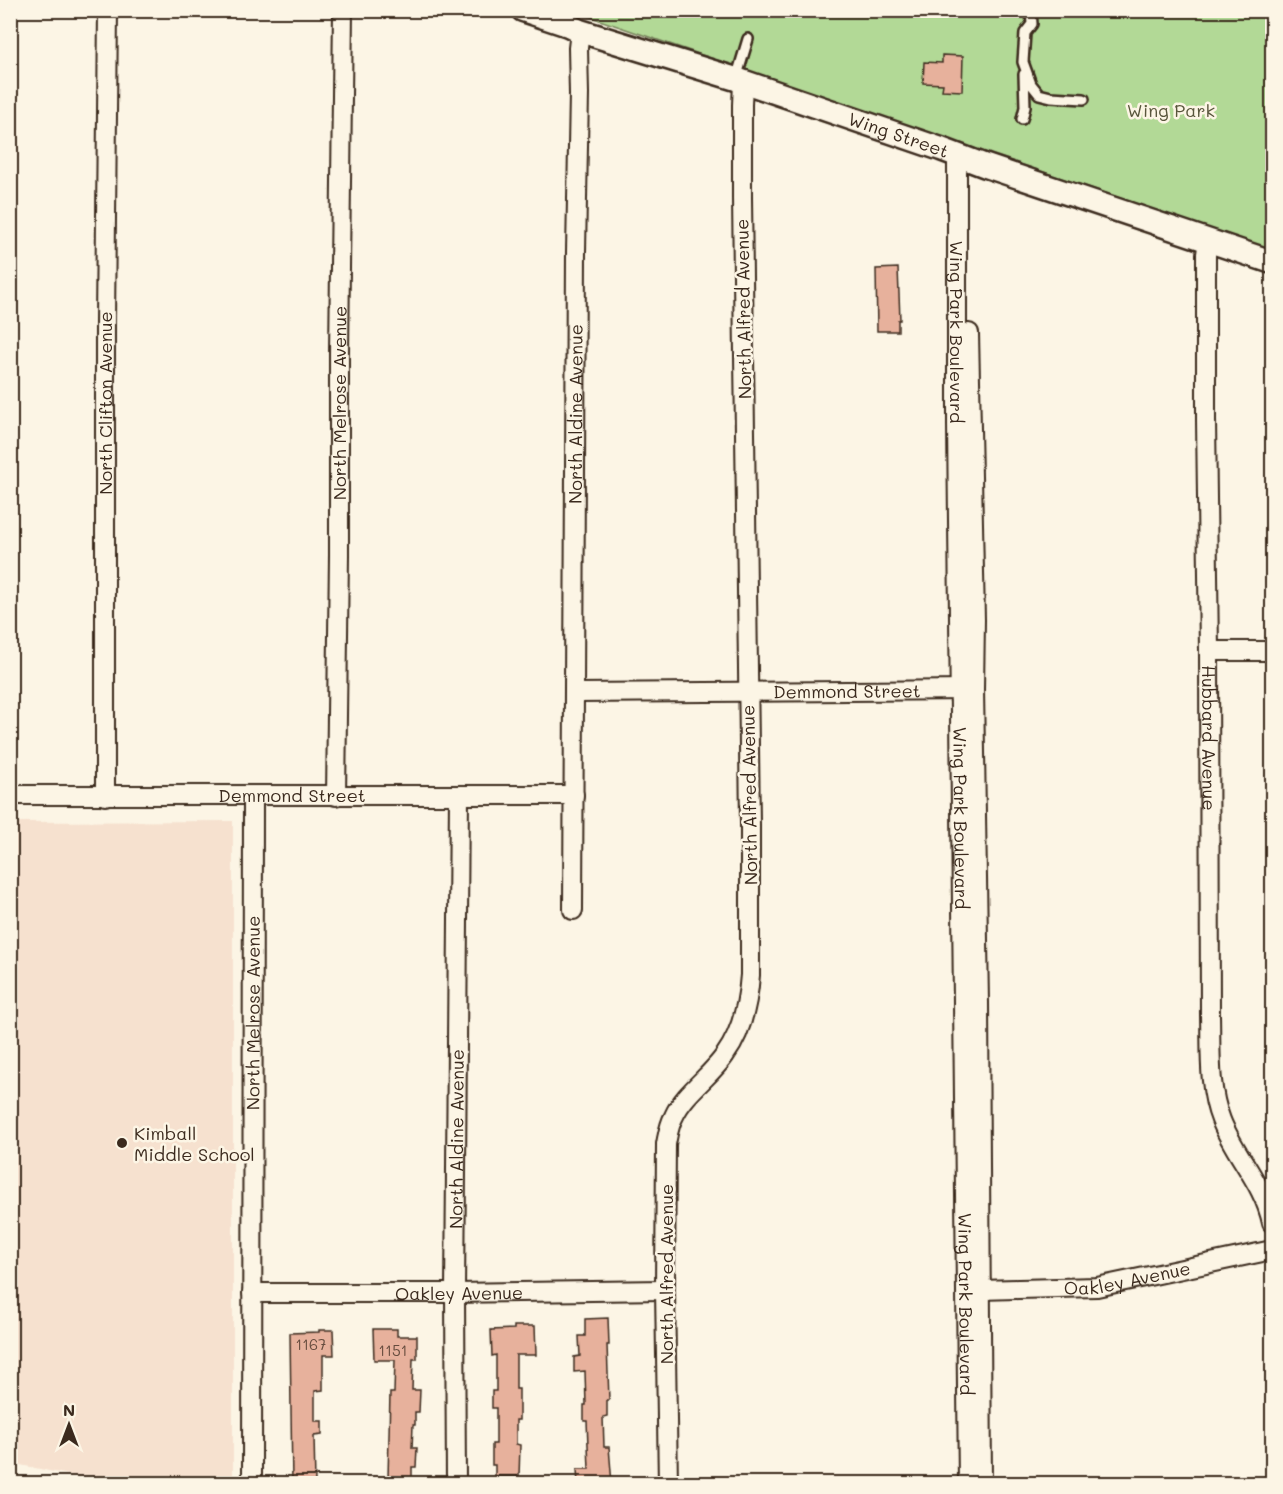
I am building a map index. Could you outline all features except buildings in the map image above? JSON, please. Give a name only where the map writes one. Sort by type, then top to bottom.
[{"type":"street","name":"North Clifton Avenue","points":[[105,796],[105,322],[108,10]]},
{"type":"street","name":"North Melrose Avenue","points":[[336,796],[343,10]]},
{"type":"street","name":"Wing Street","points":[[523,10],[580,31],[740,81],[1272,262]]},
{"type":"street","name":"North Aldine Avenue","points":[[573,910],[576,251],[580,31]]},
{"type":"street","name":"North Alfred Avenue","points":[[668,1484],[665,1290],[666,1144],[674,1115],[682,1103],[726,1055],[738,1030],[749,995],[750,824],[740,81]]},
{"type":"street","name":"Wing Park Boulevard","points":[[962,156],[975,620],[967,690],[968,1484]]},
{"type":"street","name":"Hubbard Avenue","points":[[1208,240],[1206,254],[1206,430],[1212,1074],[1214,1096],[1225,1129],[1262,1192],[1272,1223]]},
{"type":"street","points":[[1209,651],[1272,651]]},
{"type":"street","name":"Demmond Street","points":[[575,693],[967,690]]},
{"type":"street","name":"Wing Park Boulevard","points":[[967,690],[980,1091],[982,1484]]},
{"type":"street","name":"Demmond Street","points":[[10,795],[574,795]]},
{"type":"street","name":"North Aldine Avenue","points":[[456,1484],[455,1293],[459,795]]},
{"type":"street","name":"North Melrose Avenue","points":[[252,1484],[253,796]]},
{"type":"street","name":"Oakley Avenue","points":[[980,1290],[1098,1287],[1272,1250]]},
{"type":"street","name":"Oakley Avenue","points":[[252,1293],[665,1290]]},
{"type":"lane","points":[[1022,119],[1025,107],[1023,62],[1025,33],[1032,24],[1031,10]]},
{"type":"lane","points":[[740,81],[748,39]]},
{"type":"lane","points":[[1023,62],[1031,84],[1039,94]]},
{"type":"lane","points":[[1024,100],[1039,94],[1084,99]]},
{"type":"shaded area","name":"Kimball Middle School","points":[[233,821],[233,1483],[107,1483],[11,1463],[11,822]]},
{"type":"green space","name":"Wing Park","points":[[579,11],[1272,11],[1272,250],[579,13]]},
{"type":"place","name":"Kimball Middle School","points":[[122,1143]]}]
